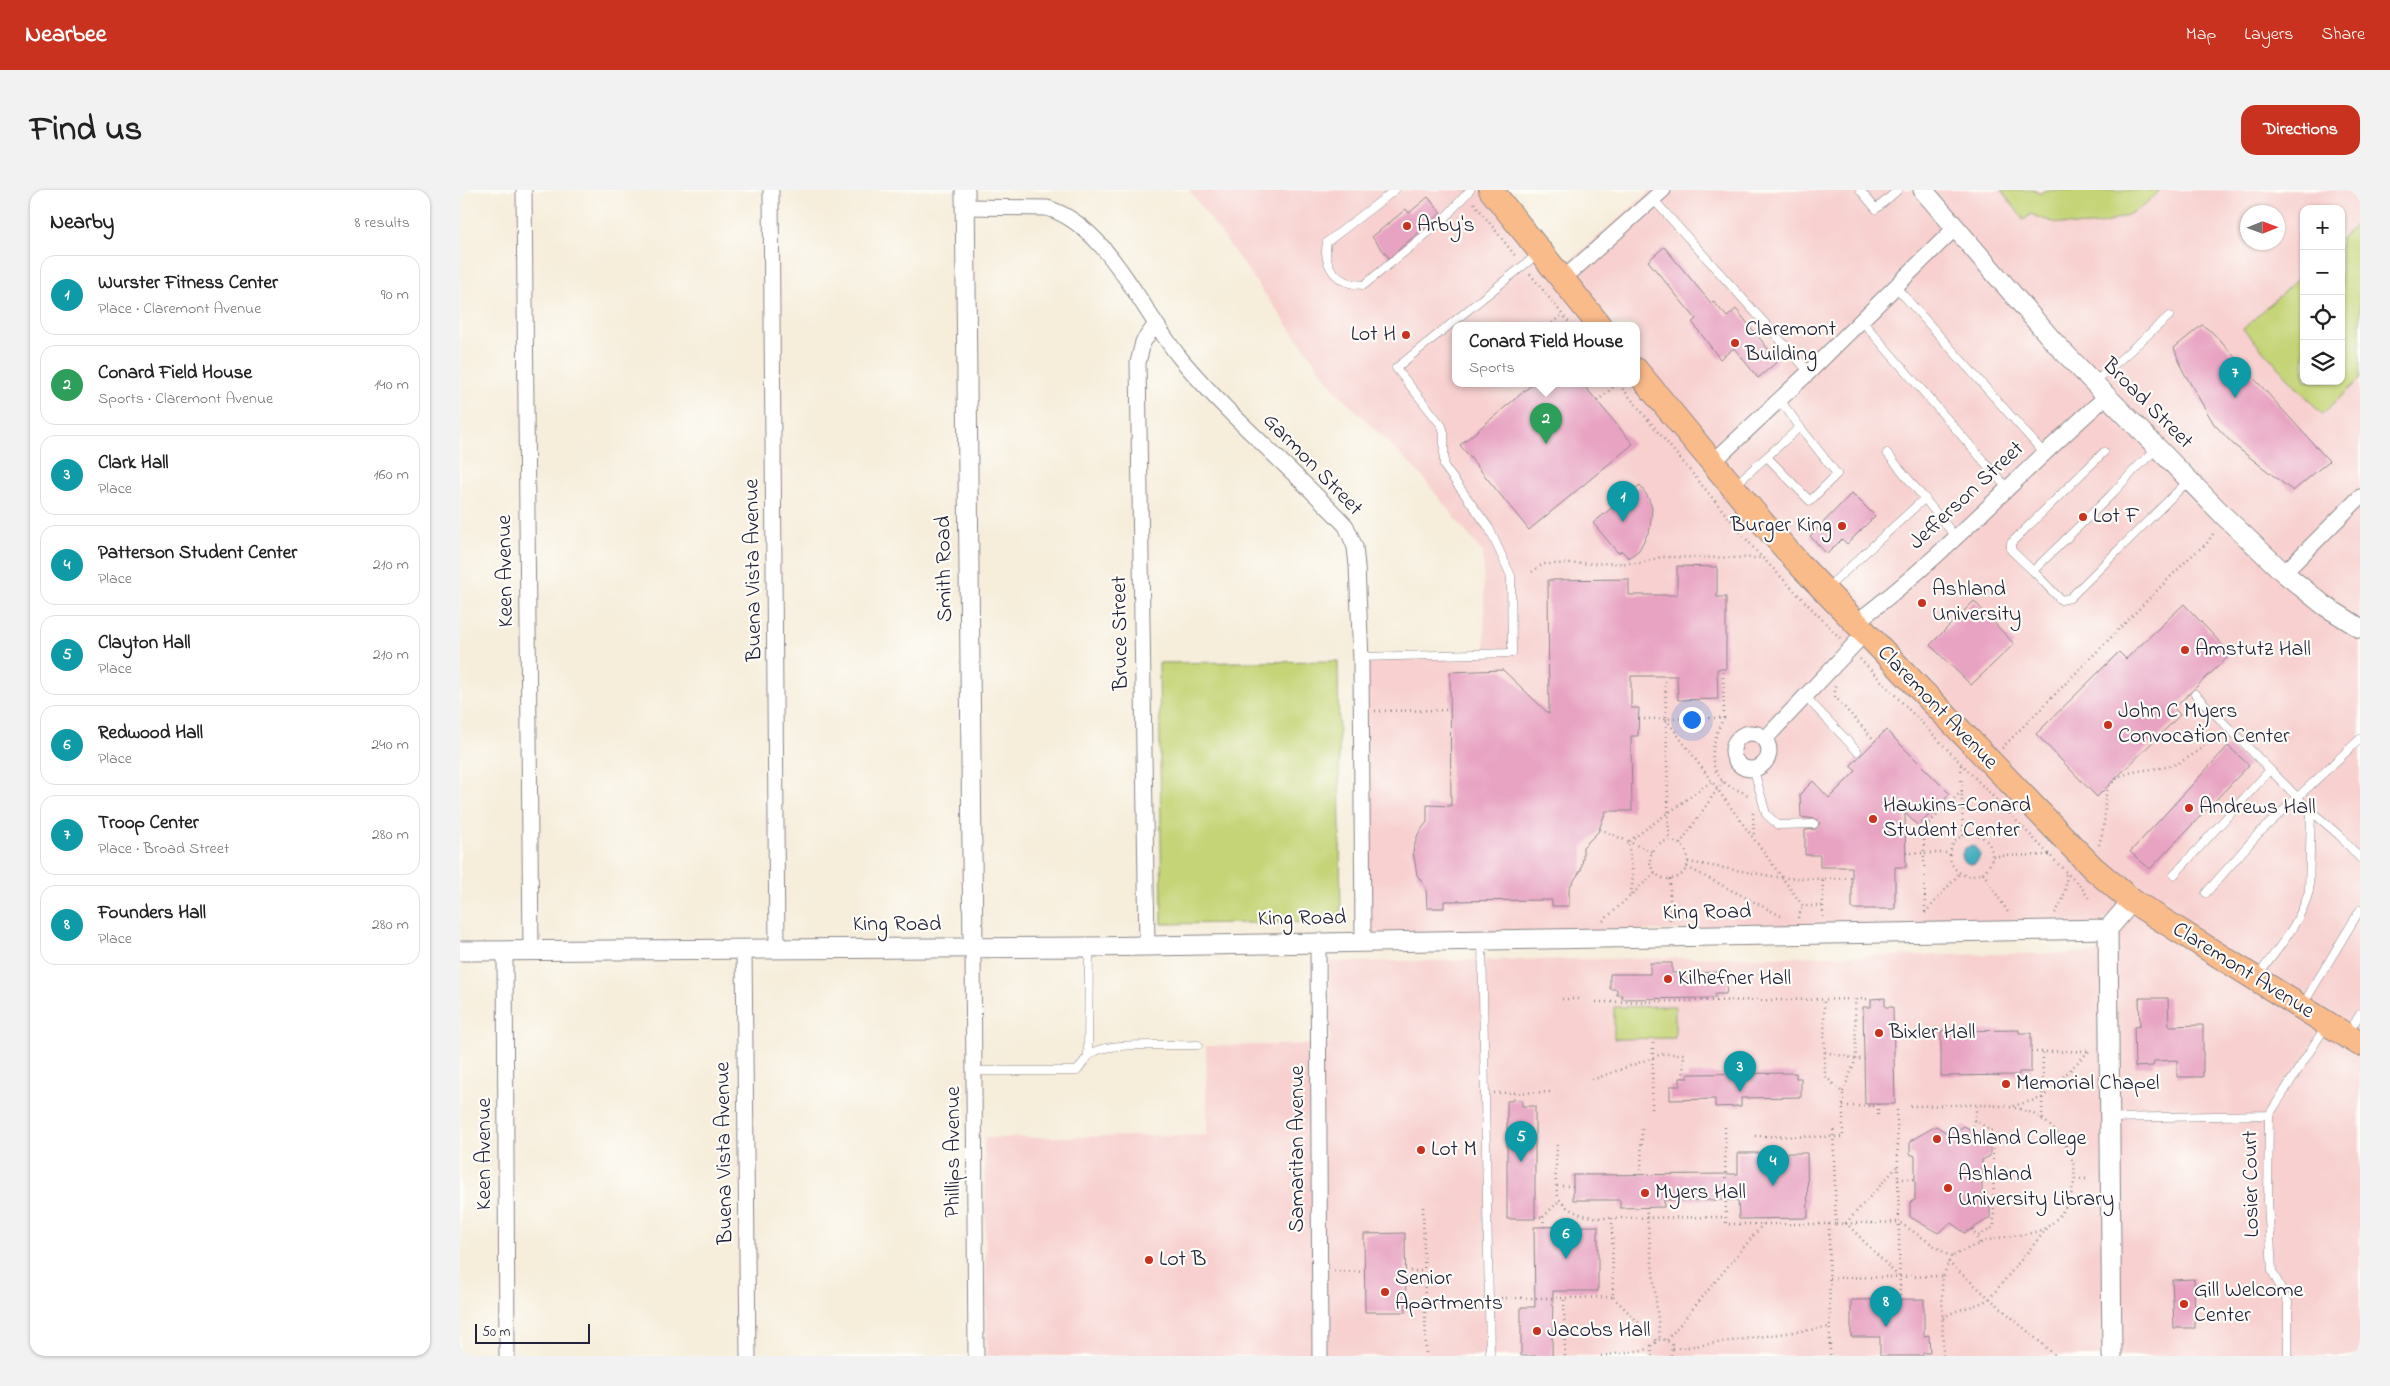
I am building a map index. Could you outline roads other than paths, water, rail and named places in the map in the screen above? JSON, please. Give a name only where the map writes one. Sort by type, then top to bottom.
[{"type":"main road","points":[[1491,190],[1597,322]]},
{"type":"main road","name":"Claremont Avenue","points":[[1640,375],[1762,522],[1824,591],[2093,868],[2132,901],[2255,980],[2354,1040]]},
{"type":"street","name":"Keen Avenue","points":[[524,190],[531,951]]},
{"type":"street","name":"Buena Vista Avenue","points":[[771,190],[777,949]]},
{"type":"street","name":"Broad Street","points":[[1923,190],[2028,314],[2157,449],[2284,573],[2326,606],[2360,628]]},
{"type":"street","points":[[1562,280],[1658,195]]},
{"type":"street","name":"Garmon Street","points":[[965,199],[1031,206],[1059,212],[1086,231],[1111,258],[1180,358],[1346,526],[1355,547],[1361,657],[1363,942]]},
{"type":"street","name":"Smith Road","points":[[965,199],[973,948]]},
{"type":"street","points":[[1713,462],[1809,372],[1955,228]]},
{"type":"street","name":"Bruce Street","points":[[1147,946],[1138,363],[1143,342],[1156,324]]},
{"type":"street","name":"Jefferson Street","points":[[1764,739],[1805,696],[1860,628],[2044,453],[2106,397]]},
{"type":"street","points":[[2284,573],[2360,497]]},
{"type":"street","points":[[1745,734],[1757,734],[1769,746],[1768,759],[1760,768],[1754,770],[1747,770],[1737,763],[1732,752],[1736,741],[1745,734]]},
{"type":"street","points":[[2112,1356],[2108,929],[2132,901]]},
{"type":"street","name":"King Road","points":[[460,951],[1089,947],[2108,929]]},
{"type":"street","name":"Samaritan Avenue","points":[[1318,942],[1320,1356]]},
{"type":"street","name":"Phillips Avenue","points":[[973,948],[976,1356]]},
{"type":"street","name":"Buena Vista Avenue","points":[[744,949],[748,1356]]},
{"type":"street","name":"Keen Avenue","points":[[505,951],[507,1356]]},
{"type":"lane","points":[[1395,190],[1327,242],[1325,256],[1328,265],[1336,276],[1345,282],[1364,285],[1441,222],[1470,190]]},
{"type":"lane","points":[[1860,190],[1876,209],[1898,190]]},
{"type":"lane","points":[[1658,195],[1809,372]]},
{"type":"lane","points":[[1453,322],[1540,252]]},
{"type":"lane","points":[[1896,287],[2044,453]]},
{"type":"lane","points":[[2093,384],[2169,316]]},
{"type":"lane","points":[[1861,320],[2008,488]]},
{"type":"lane","points":[[1361,657],[1512,653],[1511,576],[1503,556],[1488,528],[1444,466],[1444,433],[1442,426],[1396,368],[1452,323]]},
{"type":"lane","points":[[1767,456],[1810,501],[1837,474],[1780,400]]},
{"type":"lane","points":[[1733,487],[1800,427]]},
{"type":"lane","points":[[2033,571],[2157,449]]},
{"type":"lane","points":[[1887,452],[1956,537]]},
{"type":"lane","points":[[2104,452],[2011,543],[2011,550],[2061,600],[2070,598],[2188,480]]},
{"type":"lane","points":[[1824,591],[1925,498]]},
{"type":"lane","points":[[2195,694],[2311,811],[2339,835],[2360,858]]},
{"type":"lane","points":[[1805,696],[1857,752]]},
{"type":"lane","points":[[2206,893],[2257,835],[2360,739]]},
{"type":"lane","points":[[1754,770],[1766,814],[1778,825],[1814,824]]},
{"type":"lane","points":[[2174,875],[2270,770]]},
{"type":"lane","points":[[2255,980],[2301,916],[2306,902],[2311,811]]},
{"type":"lane","points":[[2301,1008],[2360,910]]},
{"type":"lane","points":[[1482,940],[1490,1356]]},
{"type":"lane","points":[[1088,1056],[1089,947]]},
{"type":"lane","points":[[2354,1040],[2360,1014]]},
{"type":"lane","name":"Losier Court","points":[[2288,1356],[2288,1302],[2272,1271],[2268,1201],[2269,1116],[2327,1024]]},
{"type":"lane","points":[[974,1071],[1077,1071],[1088,1056],[1098,1050],[1122,1046],[1198,1045]]},
{"type":"lane","points":[[2110,1118],[2269,1116]]},
{"type":"water","points":[[1971,846],[1977,849],[1980,855],[1977,861],[1971,864],[1965,861],[1962,855],[1965,849]]},
{"type":"place","name":"Arby's","points":[[1407,226]]},
{"type":"place","name":"Lot H","points":[[1406,335]]},
{"type":"place","name":"Claremont Building","points":[[1735,343]]},
{"type":"place","name":"Troop Center","points":[[2235,398]]},
{"type":"place","name":"Conard Field House","points":[[1546,444]]},
{"type":"place","name":"Lot F","points":[[2083,517]]},
{"type":"place","name":"Wurster Fitness Center","points":[[1623,522]]},
{"type":"place","name":"Burger King","points":[[1842,526]]},
{"type":"place","name":"Ashland University","points":[[1922,603]]},
{"type":"place","name":"Amstutz Hall","points":[[2185,650]]},
{"type":"place","name":"John C Myers Convocation Center","points":[[2108,725]]},
{"type":"place","name":"Andrews Hall","points":[[2189,808]]},
{"type":"place","name":"Hawkins-Conard Student Center","points":[[1873,819]]},
{"type":"place","name":"Kilhefner Hall","points":[[1668,979]]},
{"type":"place","name":"Bixler Hall","points":[[1879,1033]]},
{"type":"place","name":"Memorial Chapel","points":[[2006,1084]]},
{"type":"place","name":"Clark Hall","points":[[1740,1092]]},
{"type":"place","name":"Ashland College","points":[[1937,1139]]},
{"type":"place","name":"Lot M","points":[[1421,1150]]},
{"type":"place","name":"Clayton Hall","points":[[1521,1162]]},
{"type":"place","name":"Patterson Student Center","points":[[1773,1186]]},
{"type":"place","name":"Ashland University Library","points":[[1948,1188]]},
{"type":"place","name":"Myers Hall","points":[[1645,1193]]},
{"type":"place","name":"Redwood Hall","points":[[1566,1259]]},
{"type":"place","name":"Lot B","points":[[1149,1260]]},
{"type":"place","name":"Senior Apartments","points":[[1385,1292]]},
{"type":"place","name":"Gill Welcome Center","points":[[2184,1304]]},
{"type":"place","name":"Founders Hall","points":[[1886,1327]]},
{"type":"place","name":"Jacobs Hall","points":[[1537,1331]]}]
